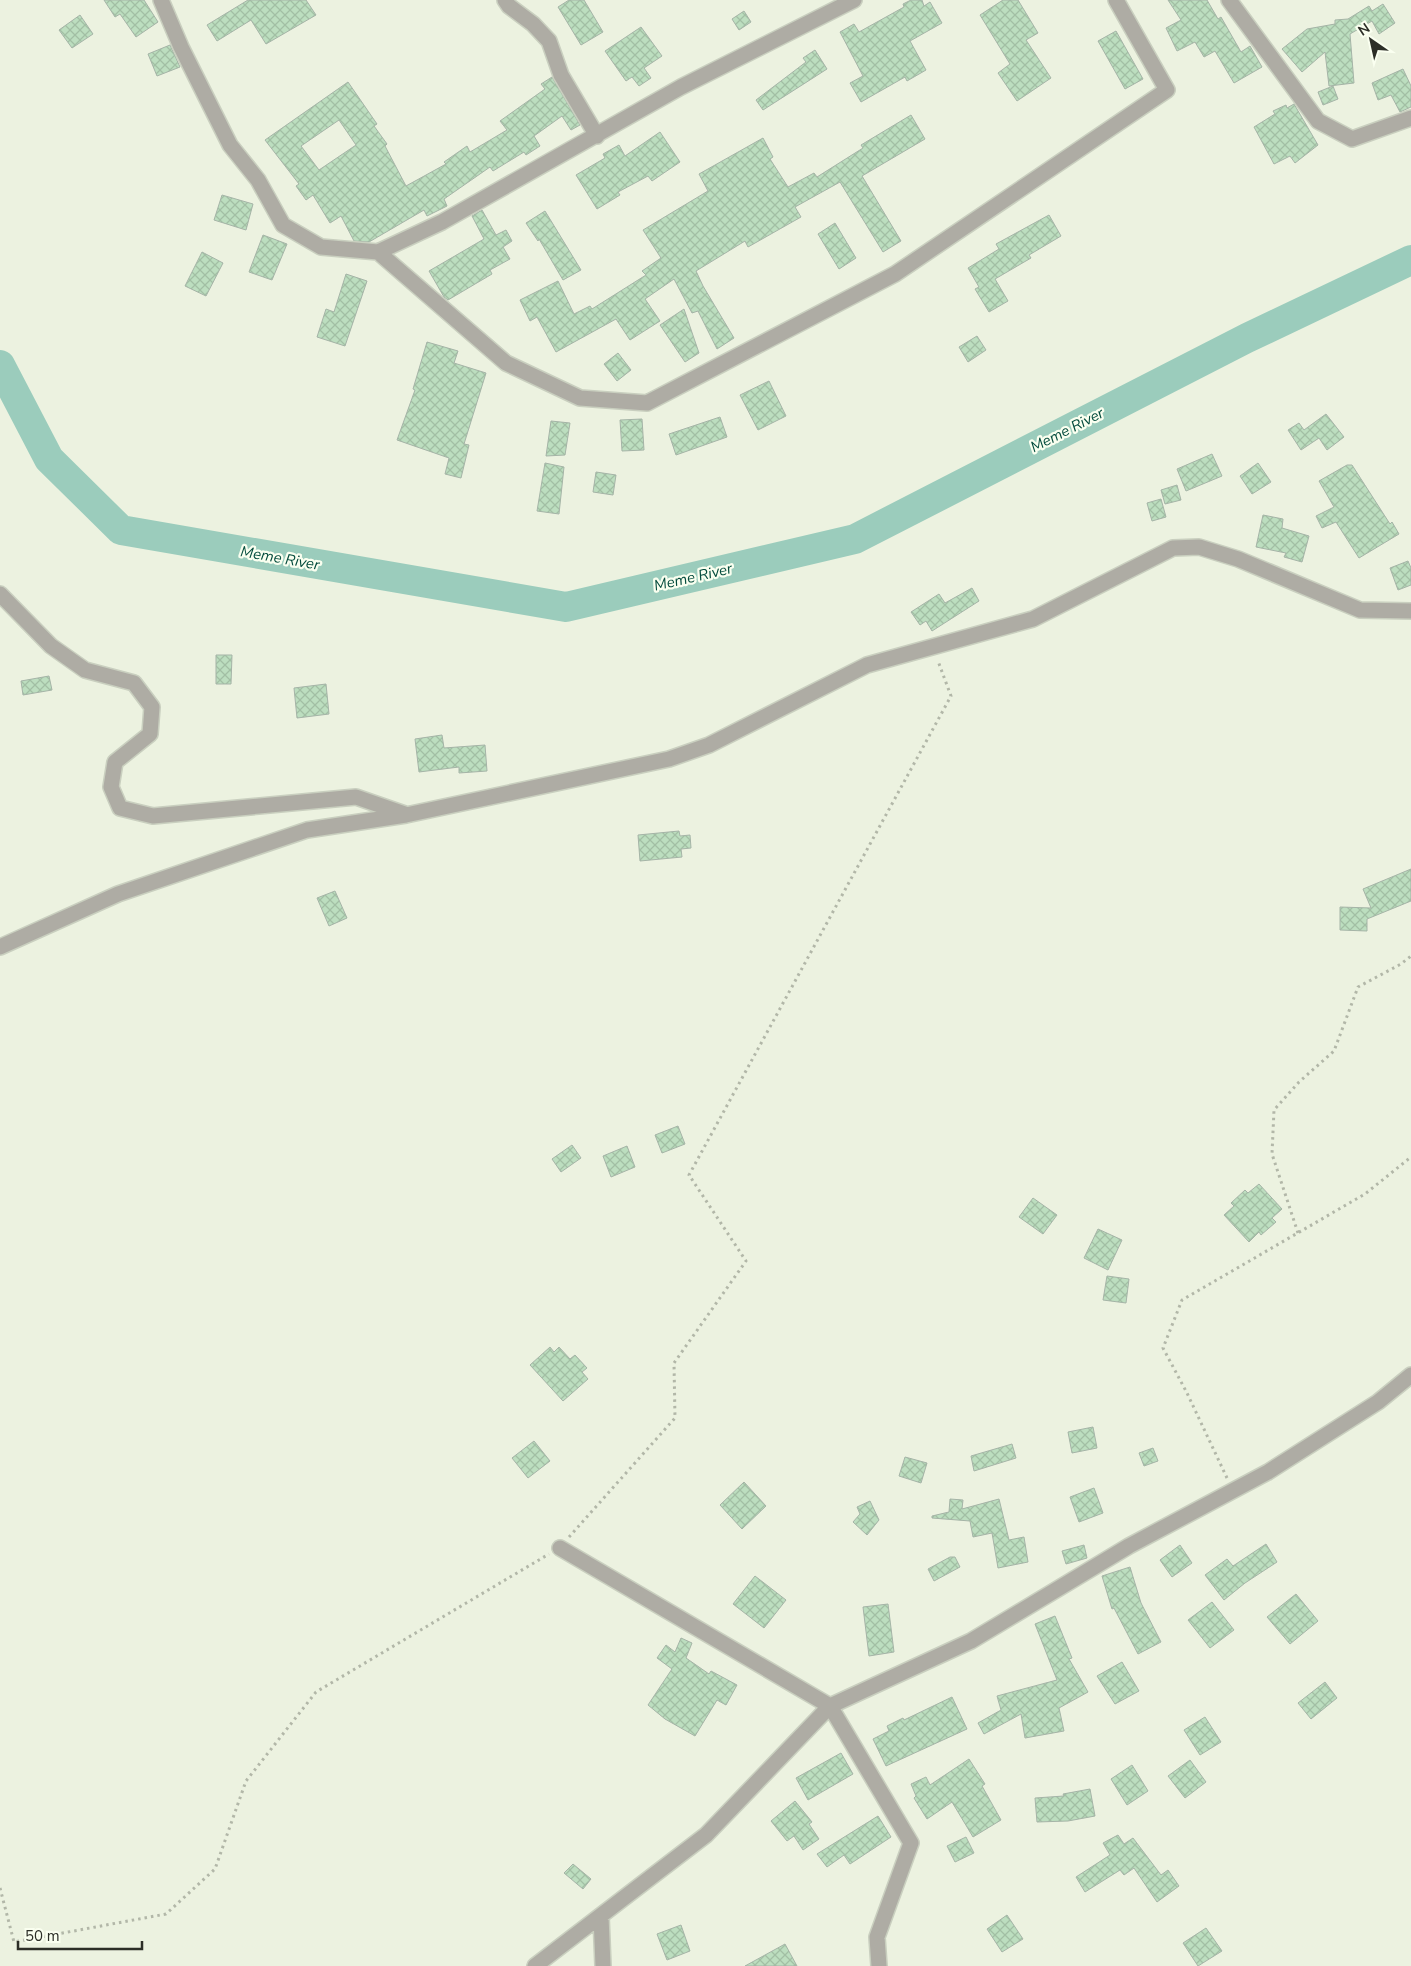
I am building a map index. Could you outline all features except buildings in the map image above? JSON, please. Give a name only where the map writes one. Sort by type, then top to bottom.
[{"type":"street","points":[[161,0],[230,145],[258,180],[283,225],[321,246],[378,252],[442,222],[681,87],[854,0]]},
{"type":"street","points":[[505,0],[509,6],[543,32],[549,40],[561,74],[596,136]]},
{"type":"street","points":[[378,252],[506,363],[580,398],[647,403],[895,274],[1167,90],[1116,0]]},
{"type":"street","points":[[1229,0],[1318,121],[1352,139],[1391,127],[1411,118]]},
{"type":"street","points":[[0,947],[118,894],[307,830],[406,815],[669,759],[709,745],[867,665],[1033,618],[1173,548],[1199,546],[1238,559],[1360,610],[1411,611]]},
{"type":"street","points":[[0,594],[51,646],[84,670],[134,683],[152,707],[150,734],[115,762],[111,787],[120,808],[153,816],[356,796],[406,815]]},
{"type":"street","points":[[535,1966],[706,1835],[830,1706],[971,1642],[1129,1546],[1268,1472],[1378,1402],[1411,1375]]},
{"type":"street","points":[[560,1548],[830,1706],[911,1843],[877,1938],[879,1966]]},
{"type":"street","points":[[601,1916],[603,1966]]},
{"type":"path","points":[[0,1888],[14,1942],[166,1914],[216,1869],[246,1781],[316,1692],[560,1548],[675,1418],[674,1363],[746,1261],[689,1175],[951,696],[933,646]]},
{"type":"path","points":[[1298,1233],[1272,1154],[1274,1110],[1299,1082],[1334,1051],[1358,987],[1401,964],[1411,956]]},
{"type":"path","points":[[1233,1491],[1187,1393],[1163,1348],[1182,1300],[1365,1194],[1411,1157]]},
{"type":"waterway","name":"Meme River","points":[[0,365],[49,459],[121,530],[566,607],[855,539],[1247,338],[1411,260]]}]
